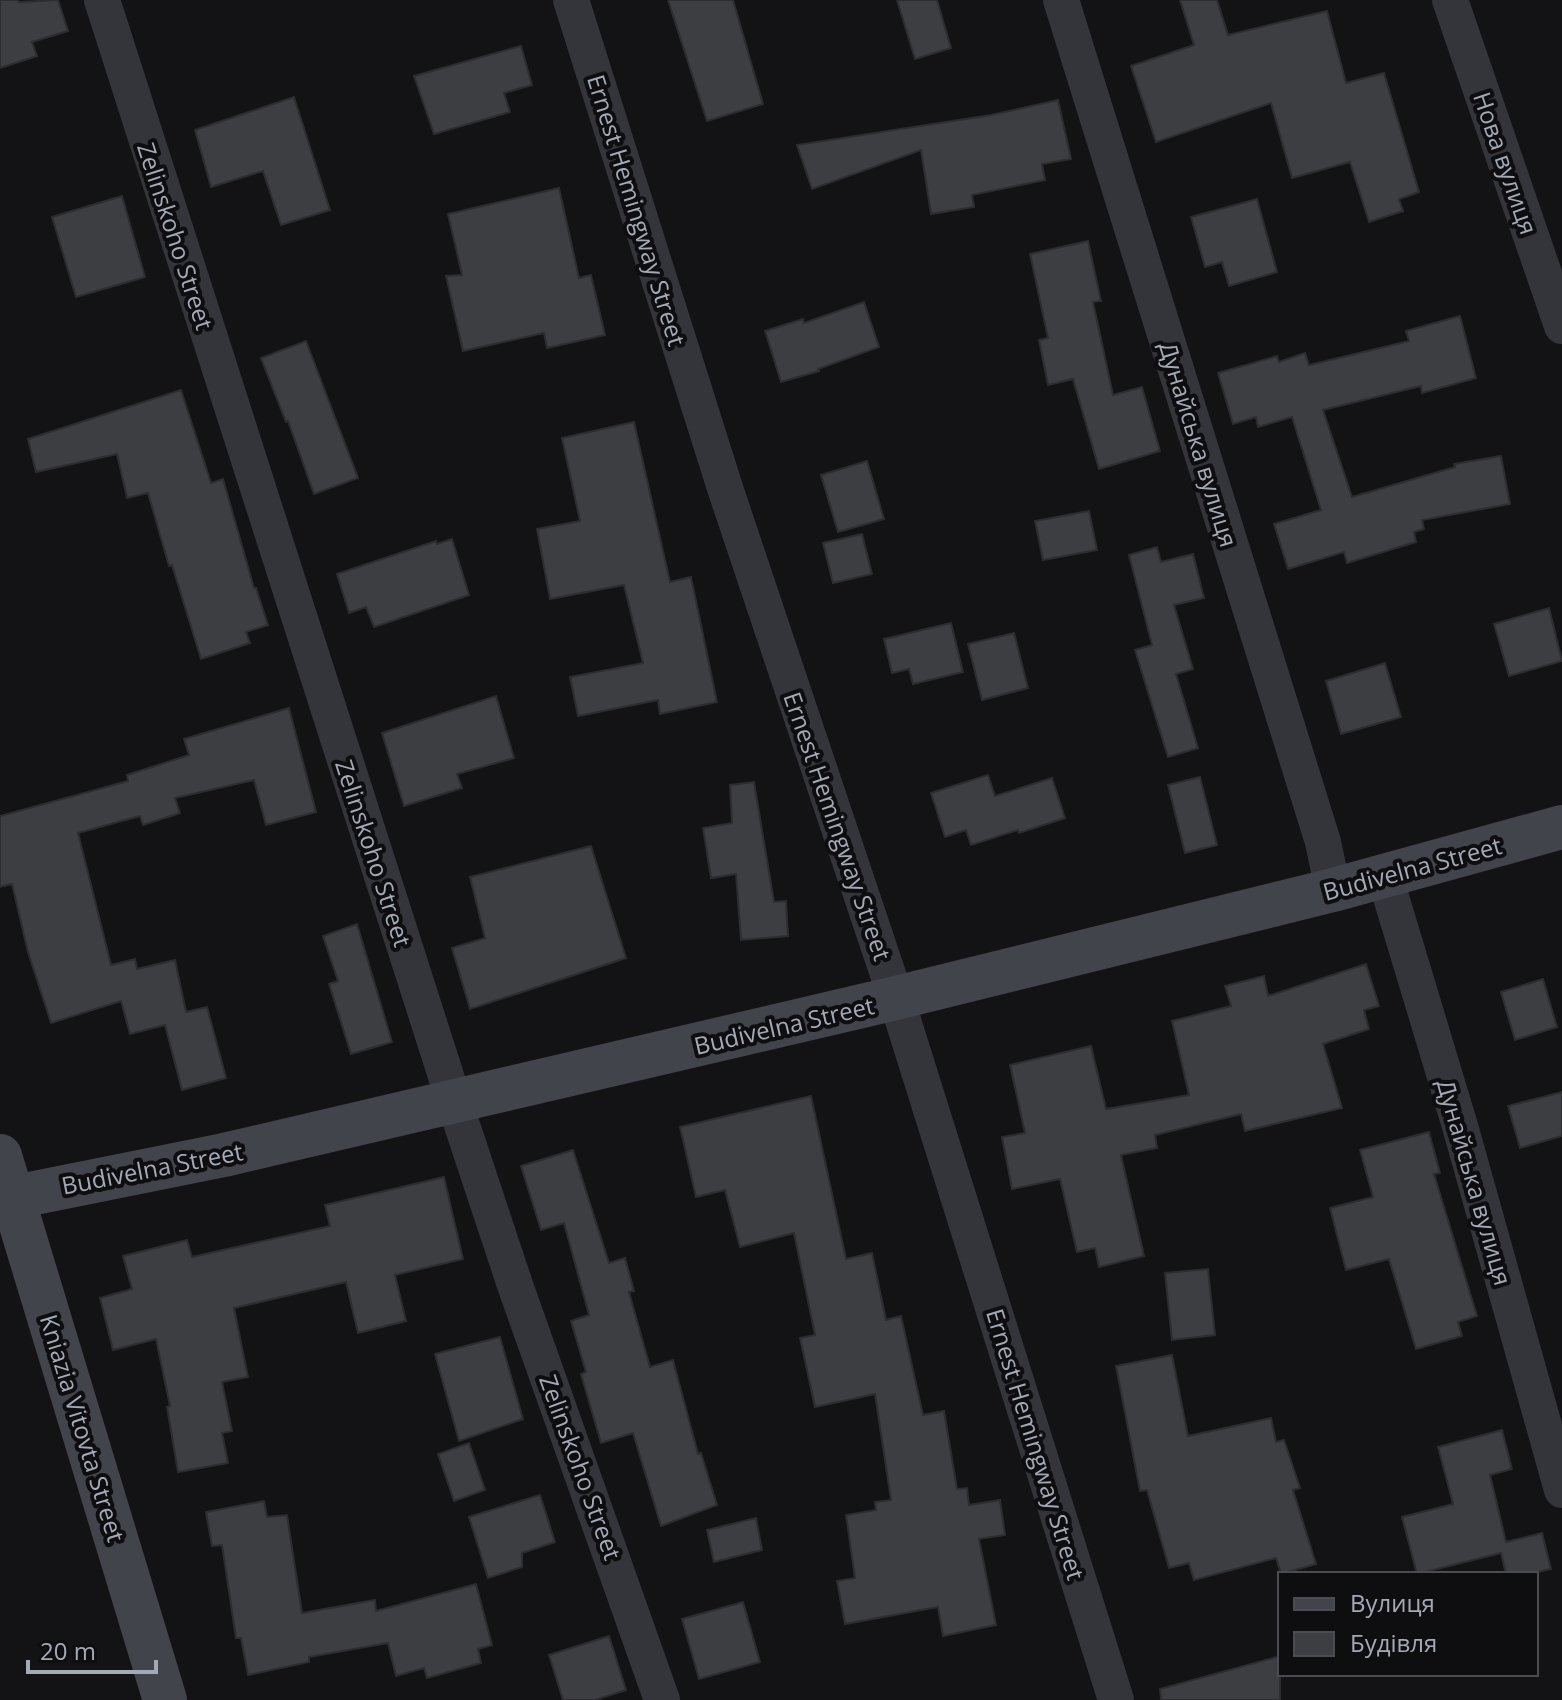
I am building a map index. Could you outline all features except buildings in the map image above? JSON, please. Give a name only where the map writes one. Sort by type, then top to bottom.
[{"type":"street","name":"Zelinskoho Street","points":[[102,0],[454,1101],[515,1285],[662,1700]]},
{"type":"street","name":"Ernest Hemingway Street","points":[[571,0],[726,491],[896,998],[1116,1700]]},
{"type":"street","name":"Дунайська вулиця","points":[[1061,0],[1318,827],[1333,890]]},
{"type":"street","name":"Нова вулиця","points":[[1450,0],[1562,326]]},
{"type":"street","name":"Budivelna Street","points":[[7,1199],[224,1155],[896,998],[1333,890],[1562,827]]},
{"type":"street","name":"Дунайська вулиця","points":[[1384,874],[1460,1126],[1562,1490]]},
{"type":"street","name":"Kniazia Vitovta Street","points":[[0,1156],[7,1199],[165,1700]]}]
